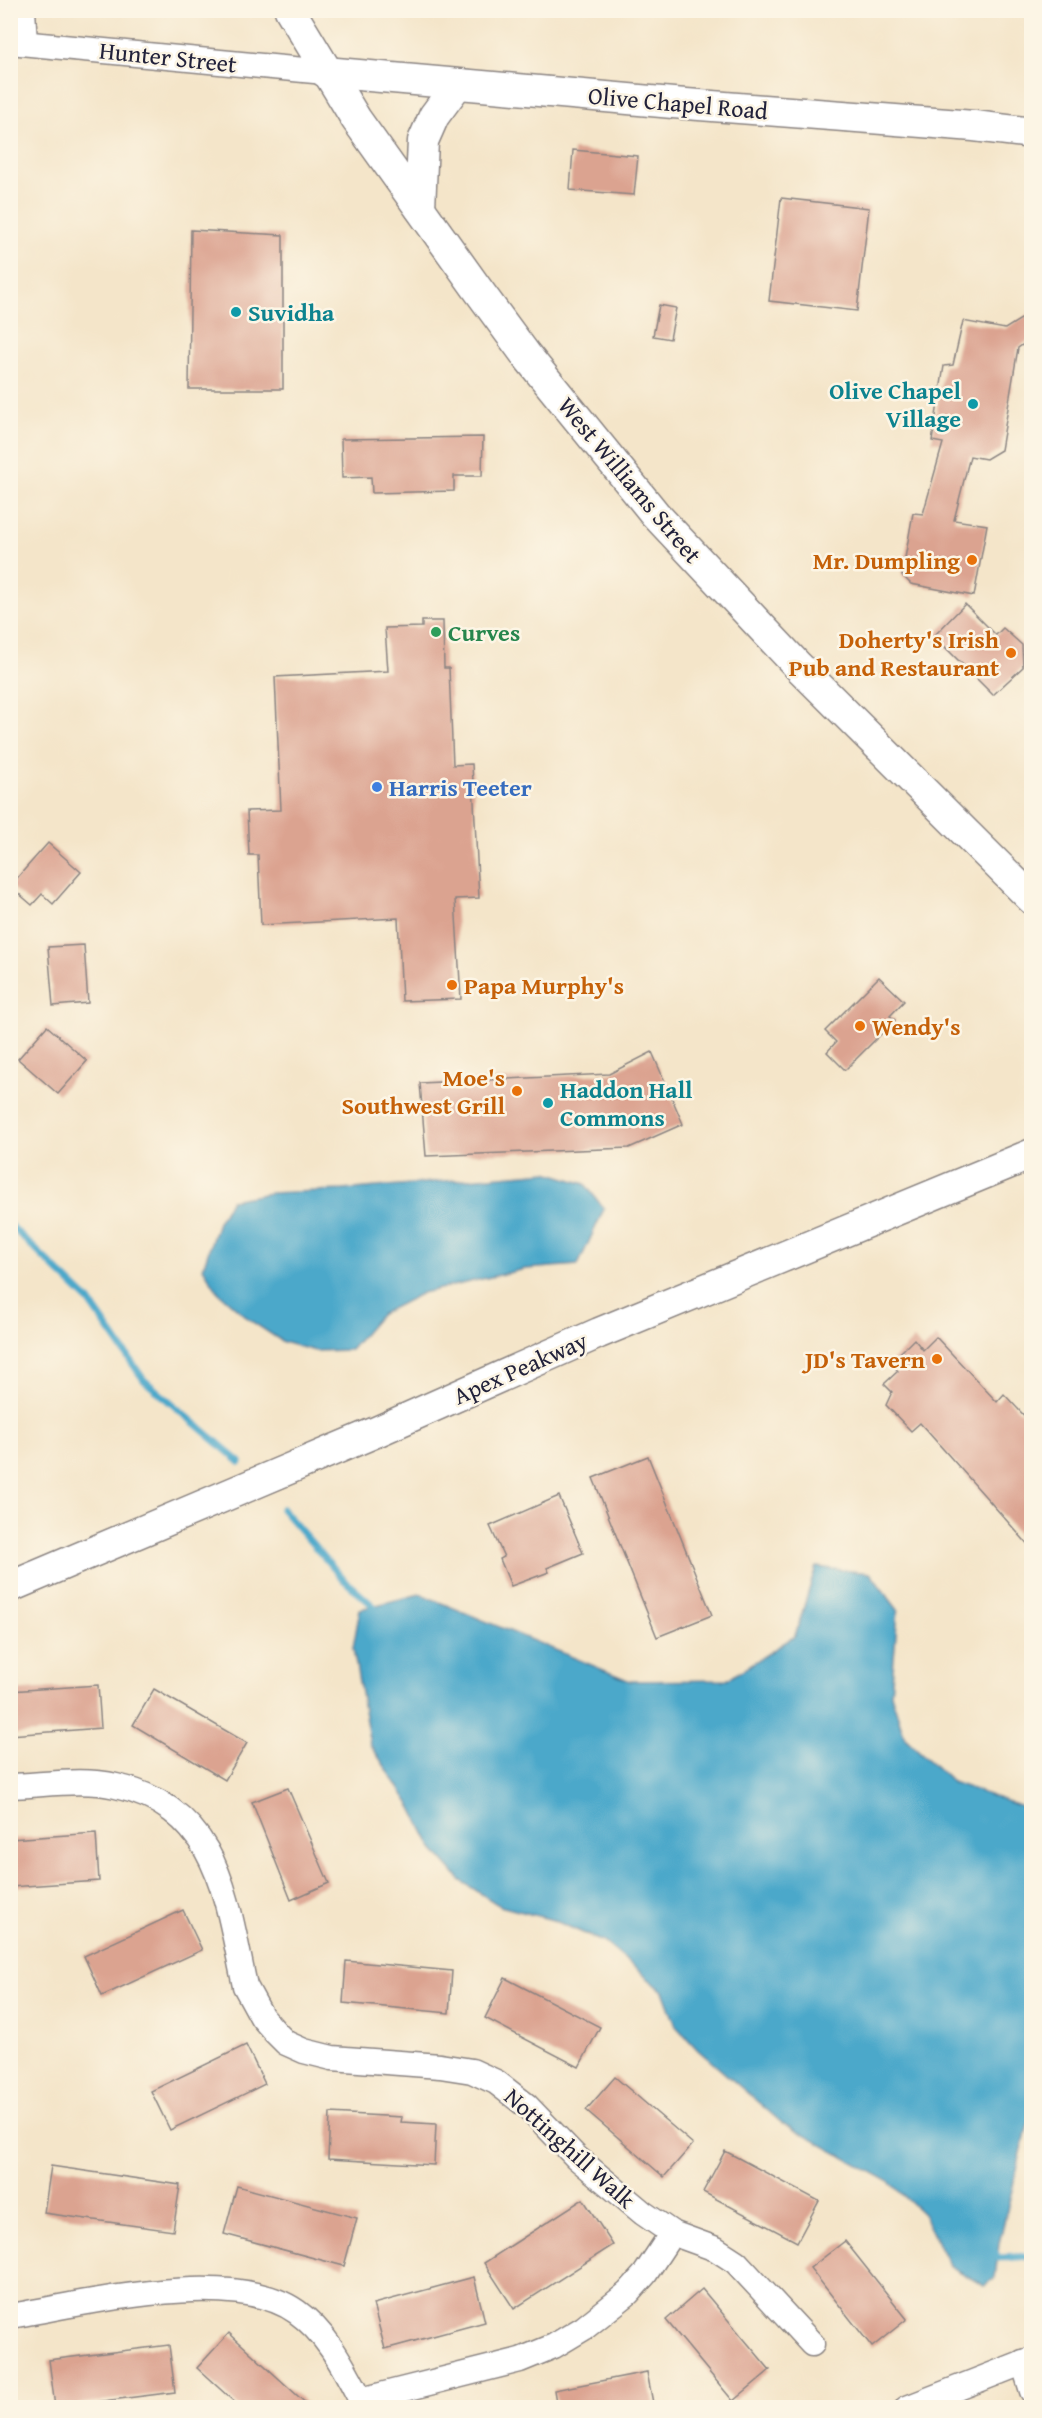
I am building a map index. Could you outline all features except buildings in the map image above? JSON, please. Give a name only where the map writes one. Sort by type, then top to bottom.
[{"type":"main road","name":"West Williams Street","points":[[290,10],[325,72],[361,127],[526,355],[655,514],[798,666],[1032,899]]},
{"type":"main road","name":"Olive Chapel Road","points":[[325,72],[457,85],[974,126],[1032,133]]},
{"type":"main road","points":[[420,208],[423,141],[434,116],[457,85]]},
{"type":"main road","name":"Apex Peakway","points":[[10,1587],[355,1441],[599,1333],[1032,1154]]},
{"type":"street","points":[[18,42],[23,10]]},
{"type":"street","name":"Hunter Street","points":[[18,42],[325,72]]},
{"type":"street","name":"Nottinghill Walk","points":[[10,1786],[86,1783],[115,1785],[148,1796],[178,1814],[199,1836],[215,1863],[250,1994],[262,2017],[286,2043],[304,2051],[332,2058],[440,2066],[472,2071],[496,2082],[526,2106],[576,2157],[617,2193],[672,2234],[716,2250],[736,2262],[812,2344]]},
{"type":"street","points":[[10,2316],[172,2290],[223,2291],[266,2298],[296,2311],[312,2324],[339,2359],[361,2404],[520,2360],[554,2346],[584,2328],[628,2293],[645,2274],[672,2234]]},
{"type":"street","points":[[908,2408],[1027,2360],[1032,2391]]},
{"type":"water","points":[[547,1172],[585,1184],[604,1209],[578,1265],[525,1269],[422,1293],[381,1314],[350,1350],[315,1351],[283,1342],[251,1321],[218,1292],[203,1268],[218,1222],[231,1200],[270,1193],[343,1190]]},
{"type":"water","points":[[816,1567],[870,1573],[898,1610],[891,1694],[905,1738],[952,1782],[1031,1810],[1031,2112],[999,2243],[995,2278],[984,2286],[949,2265],[923,2214],[888,2181],[782,2123],[698,2050],[676,2026],[663,1991],[604,1942],[553,1920],[500,1906],[460,1880],[433,1849],[411,1806],[370,1744],[353,1648],[360,1609],[420,1594],[630,1681],[727,1680],[795,1636]]},
{"type":"waterway","points":[[10,1225],[89,1301],[144,1380],[240,1462]]},
{"type":"waterway","points":[[282,1509],[344,1580],[378,1610]]},
{"type":"waterway","points":[[994,2250],[998,2258],[1032,2256]]},
{"type":"place","name":"Suvidha","points":[[236,312]]},
{"type":"place","name":"Olive Chapel Village","points":[[973,404]]},
{"type":"place","name":"Mr. Dumpling","points":[[972,560]]},
{"type":"place","name":"Curves","points":[[436,632]]},
{"type":"place","name":"Doherty's Irish Pub and Restaurant","points":[[1011,653]]},
{"type":"place","name":"Harris Teeter","points":[[377,787]]},
{"type":"place","name":"Papa Murphy's","points":[[452,985]]},
{"type":"place","name":"Wendy's","points":[[860,1026]]},
{"type":"place","name":"Moe's Southwest Grill","points":[[517,1091]]},
{"type":"place","name":"Haddon Hall Commons","points":[[548,1103]]},
{"type":"place","name":"JD's Tavern","points":[[937,1359]]}]
